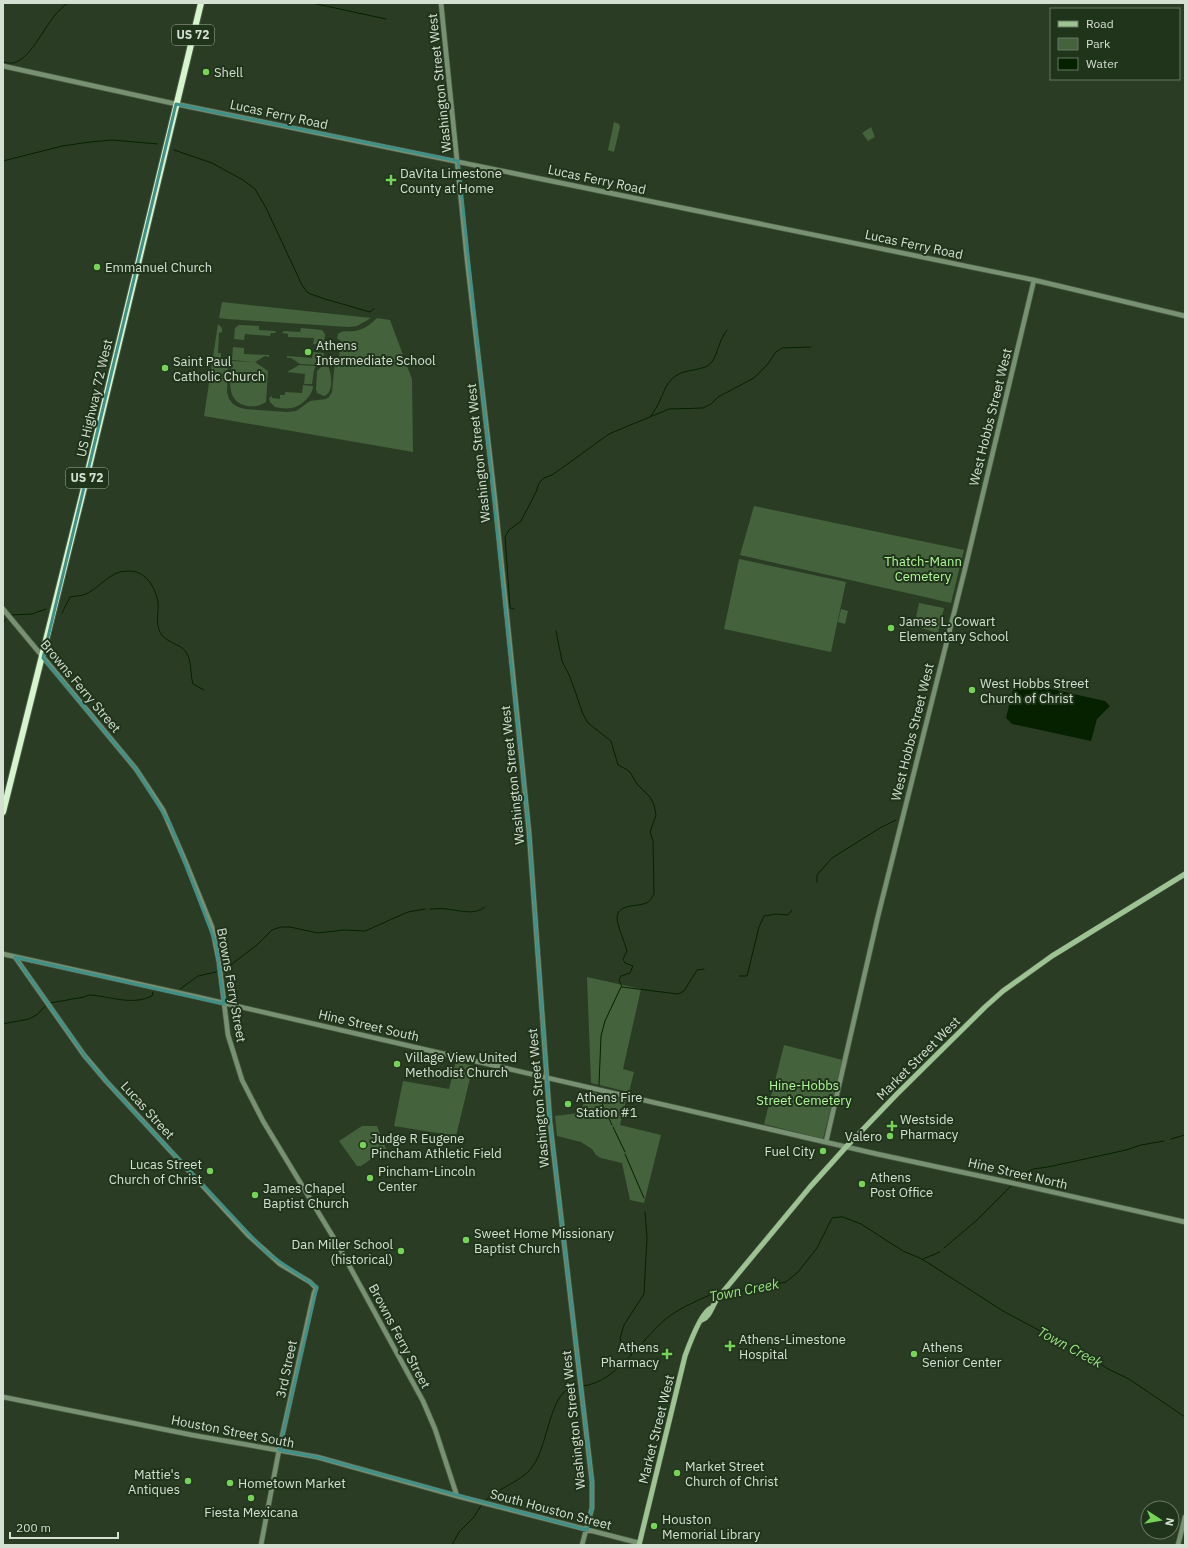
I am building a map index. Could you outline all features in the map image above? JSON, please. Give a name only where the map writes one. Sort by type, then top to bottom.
[{"type":"highway","name":"US 72","points":[[176,104],[201,3]]},
{"type":"highway","name":"US Highway 72 West","points":[[3,812],[43,658],[176,104]]},
{"type":"main road","name":"Market Street West","points":[[639,1544],[683,1364],[691,1339],[702,1320],[706,1318],[711,1308],[729,1285],[810,1187],[846,1147],[897,1094],[1003,991],[1052,956],[1185,874]]},
{"type":"street","name":"Washington Street West","points":[[442,3],[467,259],[529,832],[550,1122],[593,1490],[592,1508],[582,1545]]},
{"type":"street","name":"Lucas Ferry Road","points":[[3,66],[176,104],[1034,280],[1185,316]]},
{"type":"street","name":"West Hobbs Street West","points":[[826,1142],[878,916],[1034,280]]},
{"type":"street","name":"Browns Ferry Street","points":[[3,609],[136,769],[162,810],[186,862],[212,927],[219,962],[228,1035],[236,1063],[249,1096],[338,1245],[423,1401],[435,1429],[457,1496]]},
{"type":"street","name":"Hine Street South","points":[[3,954],[846,1147]]},
{"type":"street","name":"Lucas Street","points":[[15,957],[84,1055],[106,1081],[248,1235],[280,1264],[314,1285],[316,1288],[314,1293]]},
{"type":"street","name":"Hine Street North","points":[[846,1147],[1185,1222]]},
{"type":"street","name":"3rd Street","points":[[261,1545],[279,1450],[314,1293]]},
{"type":"street","name":"Houston Street South","points":[[3,1397],[317,1457],[457,1496]]},
{"type":"street","name":"South Houston Street","points":[[457,1496],[639,1544]]},
{"type":"street","points":[[1178,1545],[1185,1517]]},
{"type":"highlighted area","points":[[176,104],[458,161],[529,832],[550,1122],[592,1482],[592,1508],[587,1530],[317,1457],[279,1450],[317,1287],[267,1253],[133,1111],[90,1063],[15,957],[224,1004],[216,944],[170,824],[136,769],[43,658]]},
{"type":"green space","points":[[614,122],[619,124],[620,127],[614,152],[608,150]]},
{"type":"green space","points":[[871,127],[875,137],[868,141],[862,133]]},
{"type":"green space","points":[[222,302],[371,318],[357,326],[348,327],[227,319],[219,318]]},
{"type":"green space","points":[[377,318],[390,320],[412,379],[413,452],[204,416],[218,324],[222,328],[222,332],[219,333],[218,353],[221,353],[221,357],[228,362],[227,392],[229,399],[233,404],[245,409],[287,412],[296,411],[310,401],[326,399],[329,397],[332,392],[335,361],[339,360],[340,340],[337,339],[338,334],[360,330]]},
{"type":"green space","points":[[239,325],[259,326],[259,330],[275,331],[276,333],[271,333],[270,336],[245,334],[244,340],[234,339],[235,328]]},
{"type":"green space","points":[[301,328],[322,330],[325,334],[324,345],[313,344],[314,338],[288,337],[288,334],[282,333],[284,331],[300,332]]},
{"type":"green space","points":[[233,347],[244,348],[244,354],[269,355],[269,357],[265,356],[255,362],[232,360]]},
{"type":"green space","points":[[313,352],[324,353],[323,360],[318,365],[300,364],[291,358],[287,358],[287,356],[312,358]]},
{"type":"green space","points":[[232,361],[255,362],[268,371],[266,402],[260,405],[248,406],[241,404],[236,400],[232,395],[230,382]]},
{"type":"green space","points":[[324,364],[328,366],[329,369],[331,387],[324,396],[317,393],[316,389],[317,371]]},
{"type":"green space","points":[[299,365],[316,366],[312,384],[304,384],[305,374],[287,372]]},
{"type":"green space","points":[[303,385],[313,386],[309,397],[299,405],[289,408],[281,408],[275,407],[270,402],[269,398],[272,396],[272,398],[280,399],[280,395],[285,395],[285,392],[302,393]]},
{"type":"green space","name":"Thatch-Mann Cemetery","points":[[754,506],[964,550],[951,603],[740,555]]},
{"type":"green space","points":[[739,559],[846,582],[831,652],[724,629]]},
{"type":"green space","points":[[919,603],[944,608],[938,633],[914,626]]},
{"type":"green space","points":[[841,609],[848,611],[845,624],[838,622]]},
{"type":"green space","points":[[587,977],[641,989],[623,1069],[634,1072],[629,1092],[591,1083]]},
{"type":"green space","name":"Hine-Hobbs Street Cemetery","points":[[784,1045],[843,1060],[823,1139],[764,1124]]},
{"type":"green space","points":[[456,1061],[473,1066],[456,1136],[394,1126],[403,1081],[449,1089]]},
{"type":"green space","points":[[590,1091],[626,1100],[620,1125],[661,1135],[644,1203],[630,1200],[622,1163],[601,1158],[596,1155],[592,1149],[581,1142],[557,1136],[555,1116],[579,1113]]},
{"type":"green space","name":"Judge R Eugene Pincham Athletic Field","points":[[362,1126],[377,1126],[386,1149],[361,1166],[357,1166],[339,1141]]},
{"type":"water","points":[[1015,681],[1105,701],[1110,706],[1097,719],[1091,741],[1012,724],[1006,718]]},
{"type":"waterway","points":[[3,62],[13,63],[23,58],[30,51],[54,17],[68,3]]},
{"type":"waterway","points":[[312,3],[386,19]]},
{"type":"waterway","points":[[3,161],[62,146],[90,142],[112,140],[158,144]]},
{"type":"waterway","points":[[174,150],[212,163],[243,180],[255,189],[266,208],[302,285],[308,293],[370,312],[374,309]]},
{"type":"waterway","points":[[651,416],[670,380],[681,373],[708,366],[711,363],[727,330]]},
{"type":"waterway","points":[[514,609],[510,608],[505,537],[509,530],[521,521],[539,483],[544,478],[552,475],[609,434],[669,409],[703,408],[711,404],[718,397],[754,378],[767,365],[776,352],[782,348],[811,347]]},
{"type":"waterway","points":[[62,613],[70,597],[88,593],[116,573],[127,571],[139,573],[152,585],[157,596],[158,624],[162,636],[186,652],[189,659],[193,684],[204,690]]},
{"type":"waterway","points":[[11,615],[32,614],[46,609]]},
{"type":"waterway","points":[[3,623],[6,619]]},
{"type":"waterway","points":[[556,631],[562,661],[570,677],[583,714],[588,723],[611,741],[618,765],[630,772],[637,784],[650,797],[654,805],[656,815],[650,832],[653,841],[654,894],[651,899],[644,904],[625,907],[618,913],[617,918],[627,951],[623,959],[625,963],[633,966],[630,973],[621,976],[619,980],[622,987]]},
{"type":"waterway","points":[[817,882],[817,875],[832,858],[880,828],[896,820]]},
{"type":"waterway","points":[[430,909],[471,912],[481,910],[485,907]]},
{"type":"waterway","points":[[223,971],[258,944],[272,930],[281,927],[290,927],[318,933],[344,930],[365,931],[408,912],[425,909]]},
{"type":"waterway","points":[[739,976],[747,976],[759,927],[764,916],[776,914],[788,915],[792,910]]},
{"type":"waterway","points":[[622,987],[678,994],[684,991],[697,970],[704,969]]},
{"type":"waterway","points":[[180,989],[198,976],[216,972]]},
{"type":"waterway","points":[[599,1085],[601,1036],[605,1021],[621,987]]},
{"type":"waterway","points":[[50,1003],[89,995],[120,1000],[136,1000],[152,996],[153,992]]},
{"type":"waterway","points":[[3,1024],[29,1019],[38,1014],[45,1006]]},
{"type":"waterway","points":[[598,1092],[612,1125]]},
{"type":"waterway","points":[[613,1127],[625,1152]]},
{"type":"waterway","points":[[1171,1139],[1185,1135]]},
{"type":"waterway","points":[[1015,1182],[1023,1174],[1033,1169],[1164,1141]]},
{"type":"waterway","points":[[625,1154],[644,1198]]},
{"type":"waterway","points":[[944,1248],[977,1220],[1011,1186]]},
{"type":"waterway","points":[[631,1355],[621,1344],[620,1338],[624,1325],[644,1294],[647,1237],[645,1212]]},
{"type":"waterway","name":"Town Creek","points":[[724,1294],[786,1282],[798,1272],[817,1248],[832,1218],[843,1217],[861,1224],[903,1251],[922,1259],[1003,1311],[1129,1379],[1185,1417]]},
{"type":"waterway","points":[[923,1259],[940,1252]]},
{"type":"waterway","name":"Town Creek","points":[[582,1386],[595,1383],[607,1377],[619,1367],[661,1323],[671,1315],[712,1294],[719,1294]]},
{"type":"waterway","name":"Town Creek","points":[[484,1502],[498,1491],[521,1478],[533,1466],[541,1450],[552,1414],[559,1399],[566,1390],[579,1386]]},
{"type":"waterway","name":"Town Creek","points":[[452,1545],[459,1532],[474,1517],[482,1504]]},
{"type":"place","name":"Shell","points":[[206,72]]},
{"type":"place","name":"DaVita Limestone County at Home","points":[[391,180]]},
{"type":"place","name":"Emmanuel Church","points":[[97,267]]},
{"type":"place","name":"Athens Intermediate School","points":[[308,352]]},
{"type":"place","name":"Saint Paul Catholic Church","points":[[165,368]]},
{"type":"place","name":"James L. Cowart Elementary School","points":[[891,628]]},
{"type":"place","name":"West Hobbs Street Church of Christ","points":[[972,690]]},
{"type":"place","name":"Village View United Methodist Church","points":[[397,1064]]},
{"type":"place","name":"Athens Fire Station #1","points":[[568,1104]]},
{"type":"place","name":"Westside Pharmacy","points":[[892,1126]]},
{"type":"place","name":"Valero","points":[[890,1136]]},
{"type":"place","name":"Judge R Eugene Pincham Athletic Field","points":[[363,1145]]},
{"type":"place","name":"Fuel City","points":[[823,1151]]},
{"type":"place","name":"Lucas Street Church of Christ","points":[[210,1171]]},
{"type":"place","name":"Pincham-Lincoln Center","points":[[370,1178]]},
{"type":"place","name":"Athens Post Office","points":[[862,1184]]},
{"type":"place","name":"James Chapel Baptist Church","points":[[255,1195]]},
{"type":"place","name":"Sweet Home Missionary Baptist Church","points":[[466,1240]]},
{"type":"place","name":"Dan Miller School (historical)","points":[[401,1251]]},
{"type":"place","name":"Athens-Limestone Hospital","points":[[730,1346]]},
{"type":"place","name":"Athens Pharmacy","points":[[667,1354]]},
{"type":"place","name":"Athens Senior Center","points":[[914,1354]]},
{"type":"place","name":"Market Street Church of Christ","points":[[677,1473]]},
{"type":"place","name":"Mattie's Antiques","points":[[188,1481]]},
{"type":"place","name":"Hometown Market","points":[[230,1483]]},
{"type":"place","name":"Fiesta Mexicana","points":[[251,1498]]},
{"type":"place","name":"Houston Memorial Library","points":[[654,1526]]}]
